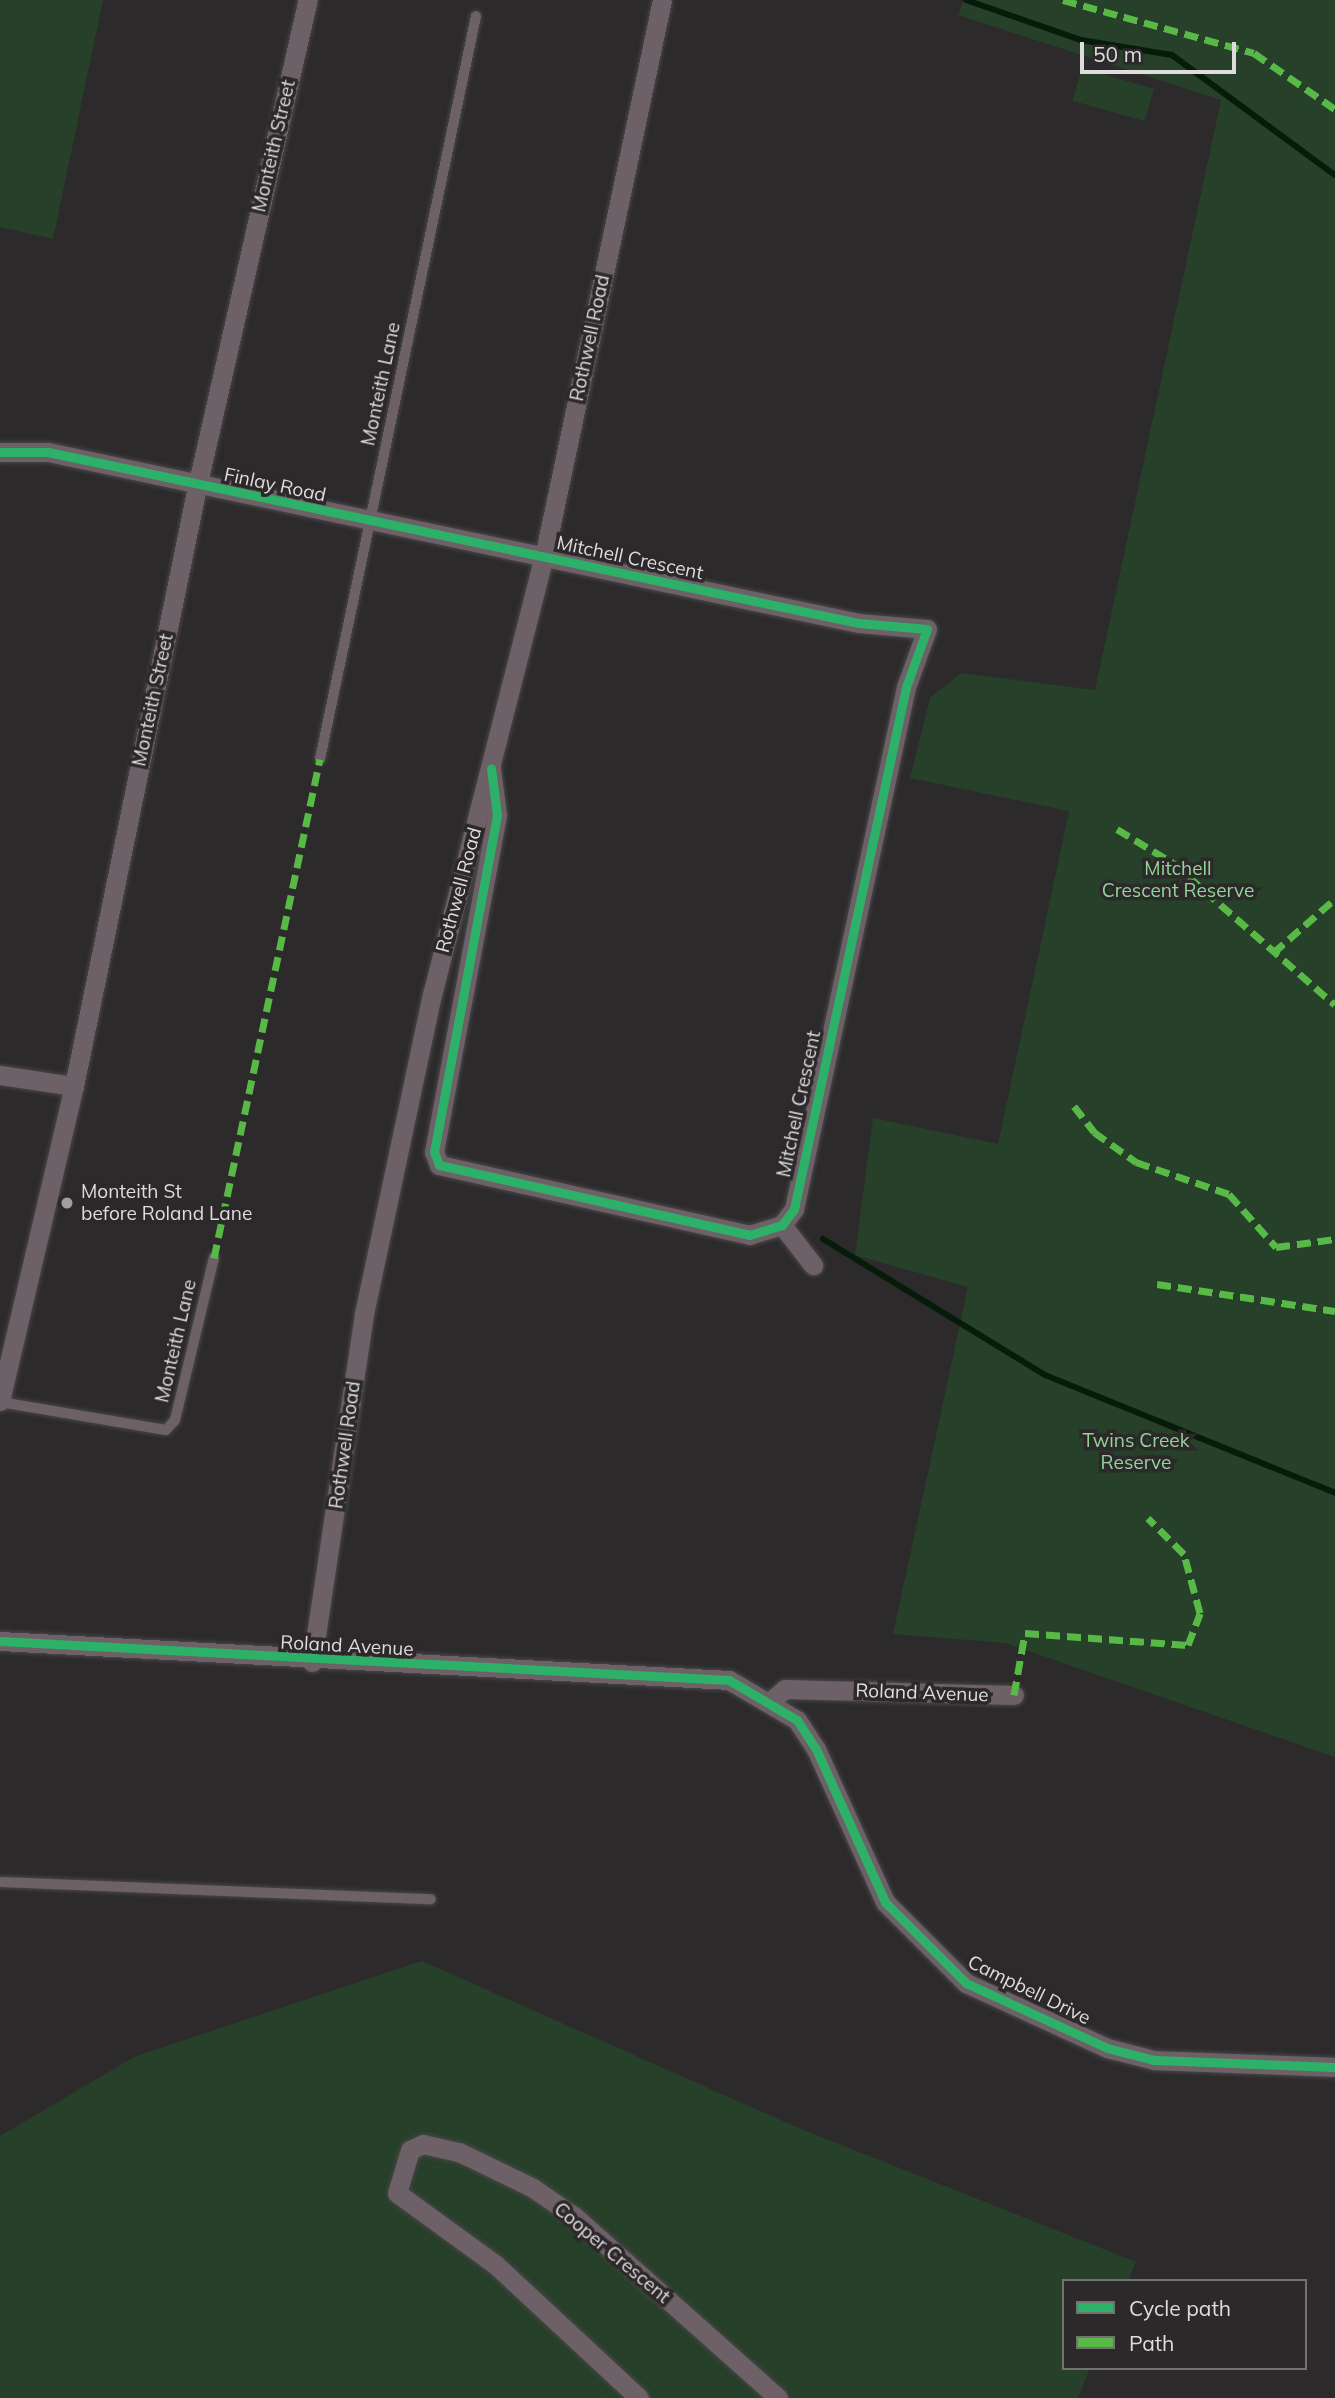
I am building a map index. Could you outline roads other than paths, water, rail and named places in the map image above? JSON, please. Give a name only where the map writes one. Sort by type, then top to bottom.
[{"type":"street","name":"Monteith Street","points":[[0,1401],[74,1086],[197,487],[308,0]]},
{"type":"street","name":"Rothwell Road","points":[[312,1662],[364,1314],[432,995],[544,557],[662,0]]},
{"type":"street","name":"Finlay Road","points":[[0,453],[48,452],[197,487],[544,557]]},
{"type":"street","name":"Mitchell Crescent","points":[[544,557],[859,623],[927,629],[906,687],[794,1209],[782,1225]]},
{"type":"street","points":[[491,768],[497,815],[434,1152],[439,1165],[743,1234],[782,1225],[813,1265]]},
{"type":"street","points":[[0,1075],[74,1086]]},
{"type":"street","name":"Roland Avenue","points":[[0,1642],[312,1662],[729,1680],[771,1701],[785,1689],[1014,1696]]},
{"type":"street","name":"Campbell Drive","points":[[771,1701],[797,1720],[816,1749],[886,1902],[966,1983],[1107,2048],[1154,2060],[1335,2067]]},
{"type":"street","name":"Cooper Crescent","points":[[639,2398],[495,2265],[397,2193],[410,2151],[423,2144],[459,2152],[533,2189],[575,2217],[778,2398]]},
{"type":"lane","name":"Monteith Lane","points":[[320,759],[476,16]]},
{"type":"lane","name":"Monteith Lane","points":[[0,1401],[166,1430],[175,1420],[214,1258]]},
{"type":"lane","points":[[0,1882],[431,1899]]},
{"type":"waterway","points":[[966,0],[1081,40],[1172,55],[1335,175]]},
{"type":"waterway","points":[[823,1239],[1045,1375],[1335,1493]]},
{"type":"place","name":"Monteith St before Roland Lane","points":[[67,1203]]},
{"type":"park label","name":"Mitchell Crescent Reserve","points":[[1178,880]]},
{"type":"park label","name":"Twins Creek Reserve","points":[[1136,1452]]}]
